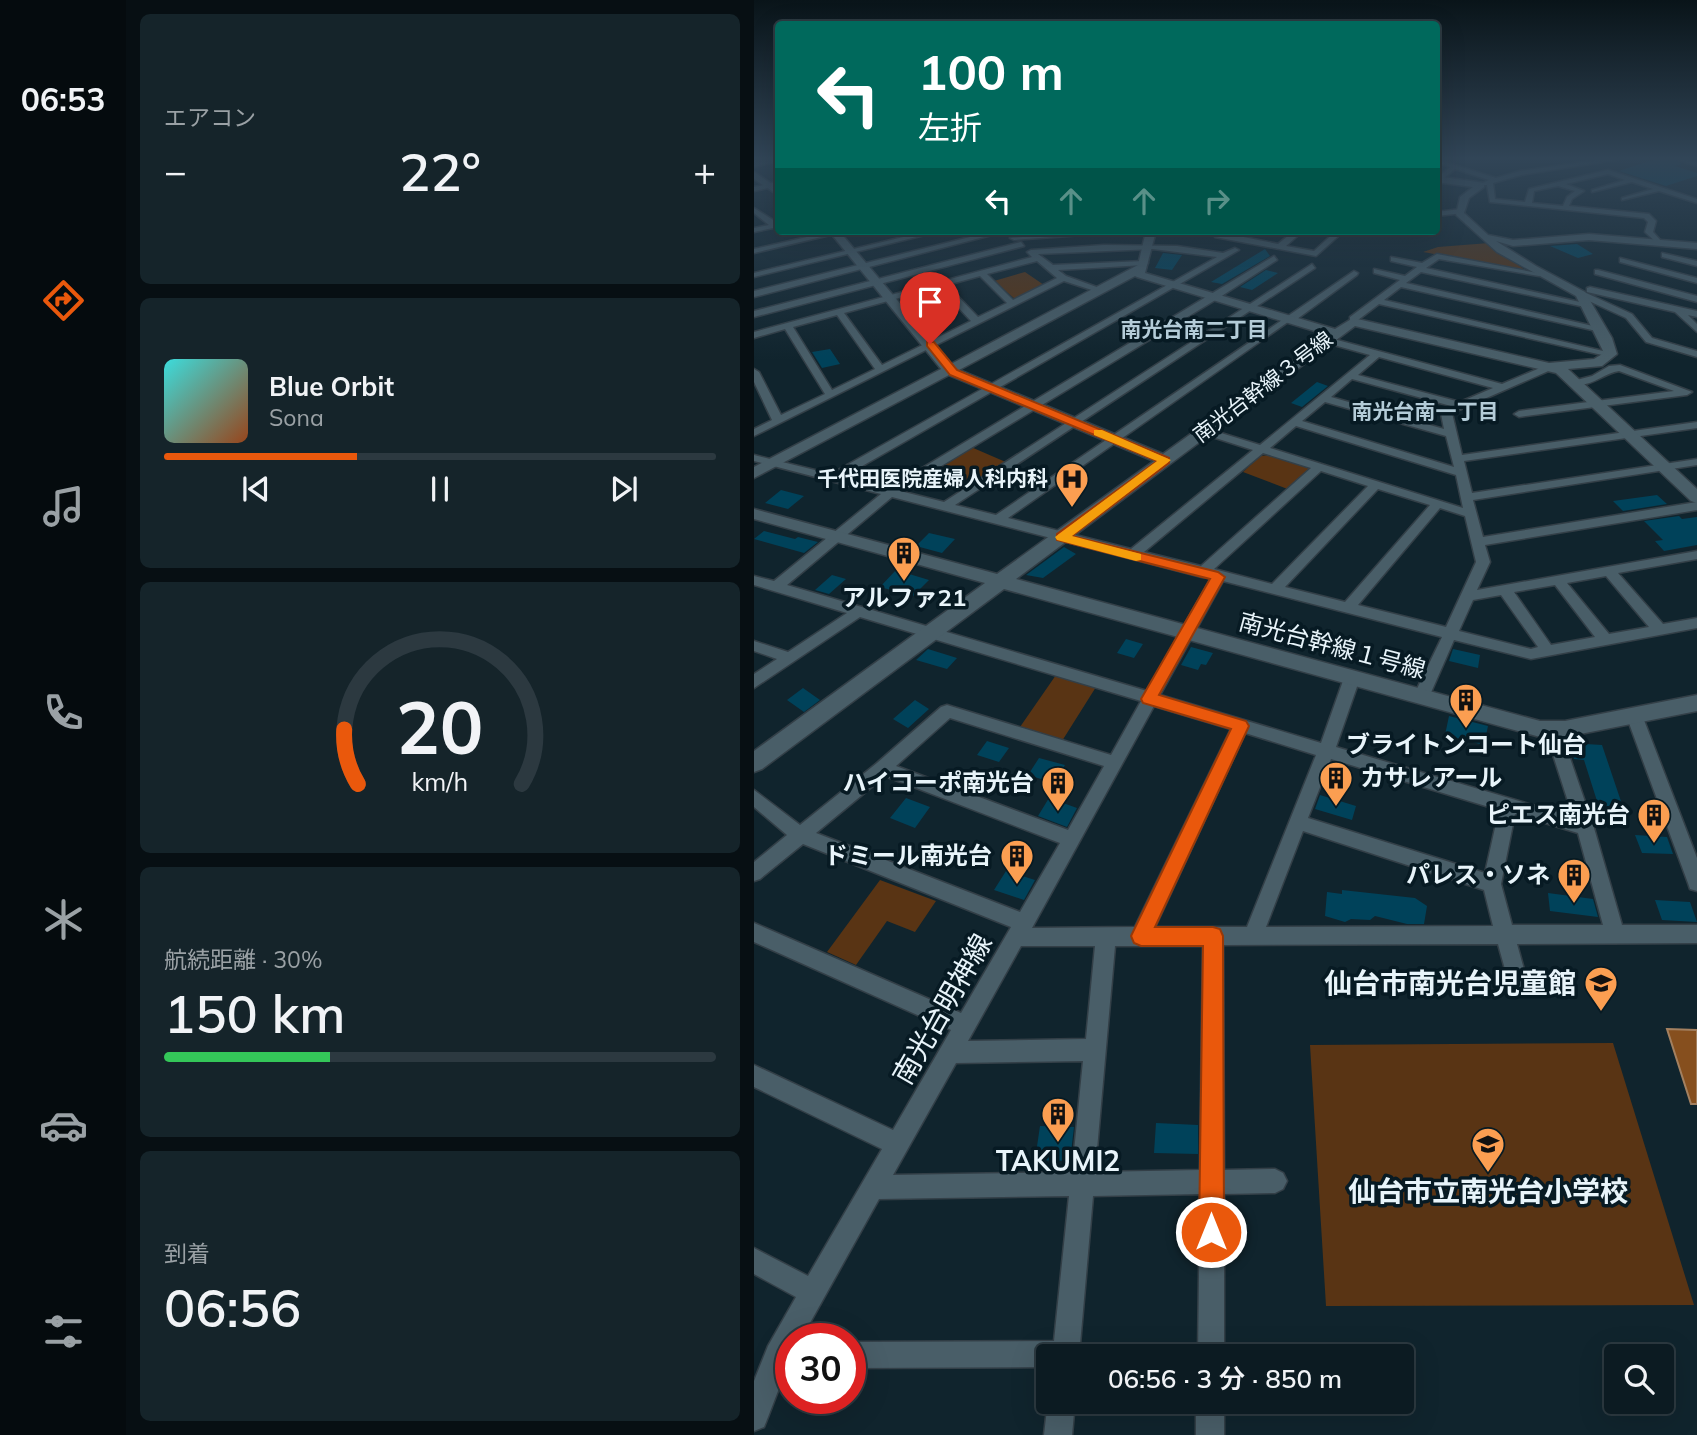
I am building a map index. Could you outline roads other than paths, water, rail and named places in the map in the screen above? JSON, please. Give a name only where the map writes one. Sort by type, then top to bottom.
[{"type":"street","points":[[754,230],[773,226]]},
{"type":"street","points":[[1472,226],[1539,274],[1580,297],[1629,316],[1649,340],[1697,354]]},
{"type":"street","points":[[1481,226],[1492,237],[1505,242],[1597,237],[1697,246]]},
{"type":"street","points":[[1651,226],[1649,232],[1658,242]]},
{"type":"street","points":[[754,250],[818,235]]},
{"type":"street","points":[[838,235],[949,370],[1165,460]]},
{"type":"street","points":[[754,275],[920,235]]},
{"type":"street","points":[[754,294],[988,235]]},
{"type":"street","points":[[1009,235],[1063,278],[1101,290]]},
{"type":"street","points":[[754,314],[1017,241],[1048,235]]},
{"type":"street","points":[[754,473],[1140,267],[1150,235]]},
{"type":"street","points":[[1218,235],[1316,254],[1336,235]]},
{"type":"street","points":[[1247,240],[1254,235]]},
{"type":"street","points":[[1280,247],[1294,235]]},
{"type":"street","points":[[754,335],[981,273],[1035,255],[1148,246],[1202,250],[1225,256]]},
{"type":"street","points":[[832,478],[1235,250]]},
{"type":"street","points":[[1353,322],[1353,319],[1437,256],[1539,274]]},
{"type":"street","points":[[1665,256],[1697,264]]},
{"type":"street","points":[[776,587],[889,493],[1274,258]]},
{"type":"street","points":[[1394,259],[1422,268],[1580,297]]},
{"type":"street","points":[[1623,260],[1694,278]]},
{"type":"street","points":[[944,507],[1312,266]]},
{"type":"street","points":[[1051,268],[1140,267],[1174,285],[1289,319],[1377,354],[1504,388]]},
{"type":"street","points":[[1377,271],[1403,281],[1600,328]]},
{"type":"street","points":[[1598,272],[1697,299]]},
{"type":"street","points":[[981,273],[1012,303]]},
{"type":"street","points":[[996,521],[1354,273]]},
{"type":"street","points":[[754,433],[1063,278]]},
{"type":"street","points":[[1668,293],[1694,278]]},
{"type":"street","points":[[941,284],[976,321]]},
{"type":"street","points":[[1580,297],[1587,289],[1697,314]]},
{"type":"street","points":[[1378,301],[1611,354],[1609,341],[1590,317],[1580,297]]},
{"type":"street","points":[[1676,309],[1697,329]]},
{"type":"street","points":[[839,312],[880,369]]},
{"type":"street","name":"南光台幹線３号線","points":[[754,764],[1353,322],[1550,367],[1597,363],[1611,354]]},
{"type":"street","points":[[788,326],[830,394]]},
{"type":"street","points":[[1132,555],[1377,354]]},
{"type":"street","points":[[1421,697],[1483,562],[1446,414],[1460,405],[1550,367],[1561,370],[1697,498]]},
{"type":"street","points":[[1519,414],[1687,393],[1620,369],[1612,369],[1595,379],[1574,382]]},
{"type":"street","points":[[754,372],[778,420]]},
{"type":"street","points":[[1351,376],[1460,405]]},
{"type":"street","points":[[754,402],[767,398]]},
{"type":"street","points":[[1324,398],[1451,434]]},
{"type":"street","points":[[1294,422],[1460,473]]},
{"type":"street","points":[[1457,459],[1697,425]]},
{"type":"street","points":[[1204,431],[1471,514]]},
{"type":"street","points":[[754,458],[1531,654],[1697,623]]},
{"type":"street","points":[[1467,497],[1697,462]]},
{"type":"street","points":[[1202,573],[1319,467]]},
{"type":"street","points":[[1273,591],[1376,484]]},
{"type":"street","points":[[1347,609],[1437,503]]},
{"type":"street","points":[[1478,542],[1697,506]]},
{"type":"street","name":"南光台幹線１号線","points":[[754,514],[1540,729],[1553,730],[1697,703]]},
{"type":"street","points":[[1468,596],[1697,555]]},
{"type":"street","points":[[1609,571],[1660,630]]},
{"type":"street","name":"南光台明神線","points":[[799,1323],[813,1293],[1218,577]]},
{"type":"street","points":[[754,580],[1585,828]]},
{"type":"street","points":[[1558,580],[1604,640]]},
{"type":"street","points":[[1505,590],[1548,651]]},
{"type":"street","points":[[754,682],[859,611]]},
{"type":"street","points":[[754,646],[789,658]]},
{"type":"street","points":[[1253,936],[1352,678]]},
{"type":"street","points":[[754,873],[883,768],[947,711],[1113,762]]},
{"type":"street","points":[[1634,715],[1697,883]]},
{"type":"street","points":[[1141,936],[1241,726]]},
{"type":"street","points":[[1553,730],[1585,828],[1615,934]]},
{"type":"street","points":[[883,768],[1072,839]]},
{"type":"street","points":[[754,797],[800,835],[1020,930],[1106,937],[1697,934]]},
{"type":"street","points":[[1508,806],[1492,884],[1518,984]]},
{"type":"street","points":[[1298,822],[1492,884]]},
{"type":"street","points":[[754,932],[965,1025]]},
{"type":"street","points":[[1211,1344],[1213,936]]},
{"type":"street","points":[[1067,1344],[1106,937]]},
{"type":"street","points":[[950,1052],[1096,1050]]},
{"type":"street","points":[[754,1076],[897,1144]]},
{"type":"street","points":[[873,1187],[1275,1181]]},
{"type":"street","points":[[754,1260],[813,1293]]},
{"type":"street","points":[[866,1355],[1036,1355]]},
{"type":"street","name":"南光台明神線","points":[[754,1416],[775,1373]]},
{"type":"street","points":[[1058,1435],[1060,1414]]},
{"type":"street","points":[[1210,1414],[1210,1435]]},
{"type":"place","name":"千代田医院産婦人科内科","points":[[1072,509]]},
{"type":"place","name":"アルファ21","points":[[904,583]]},
{"type":"place","name":"ブライトンコート仙台","points":[[1466,730]]},
{"type":"place","name":"カサレアール","points":[[1336,808]]},
{"type":"place","name":"ハイコーポ南光台","points":[[1058,813]]},
{"type":"place","name":"ピエス南光台","points":[[1654,845]]},
{"type":"place","name":"ドミール南光台","points":[[1017,886]]},
{"type":"place","name":"パレス・ソネ","points":[[1574,905]]},
{"type":"place","name":"仙台市南光台児童館","points":[[1601,1013]]},
{"type":"place","name":"TAKUMI2","points":[[1058,1144]]},
{"type":"place","name":"仙台市立南光台小学校","points":[[1488,1174]]},
{"type":"district","name":"南光台南二丁目","points":[[1194,330]]},
{"type":"district","name":"南光台南一丁目","points":[[1425,412]]}]
